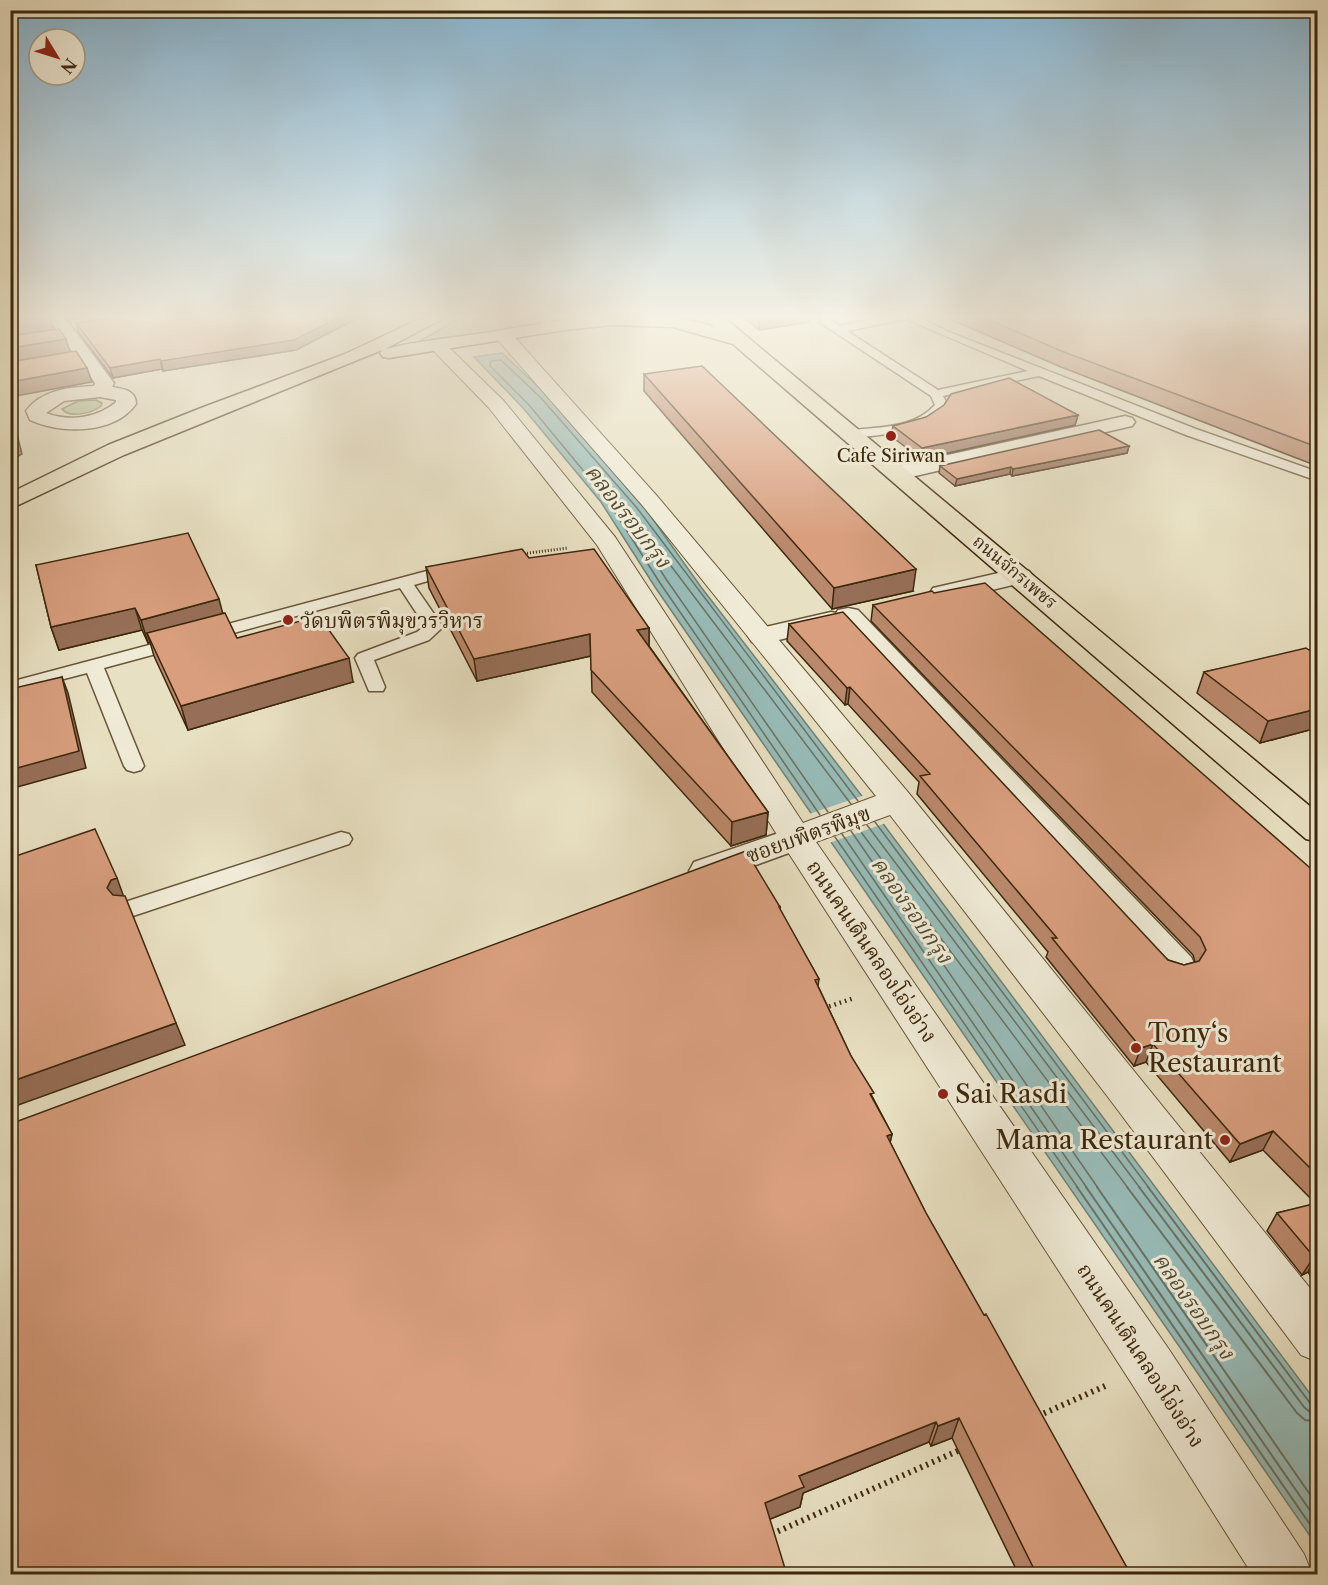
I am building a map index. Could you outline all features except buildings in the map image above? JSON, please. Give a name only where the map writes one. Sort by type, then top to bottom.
[{"type":"main road","points":[[10,502],[116,450],[269,389]]},
{"type":"main road","name":"ถนนจักรเพชร","points":[[798,389],[1316,829]]},
{"type":"street","name":"ถนนคนเดินคลองโอ่งอ่าง","points":[[483,389],[607,542],[801,836],[894,985],[1150,1366],[1284,1575]]},
{"type":"street","points":[[552,389],[569,406],[762,636],[888,803],[1122,1082],[1317,1338]]},
{"type":"street","points":[[100,391],[122,395],[126,399],[126,404],[112,414],[68,423],[44,420],[38,416],[36,411],[48,401],[73,394],[100,391]]},
{"type":"street","points":[[20,410],[40,406]]},
{"type":"street","points":[[898,472],[1125,422]]},
{"type":"street","points":[[916,600],[1020,576]]},
{"type":"street","points":[[762,636],[859,614],[1177,967]]},
{"type":"street","name":"ซอยบพิตรพิมุข","points":[[672,884],[888,803]]},
{"type":"lane","points":[[852,434],[909,427],[935,415],[942,405],[936,394],[928,389]]},
{"type":"lane","points":[[936,394],[960,389]]},
{"type":"lane","points":[[1083,389],[1191,432],[1317,477]]},
{"type":"lane","points":[[10,688],[94,667],[403,581],[508,556]]},
{"type":"lane","points":[[376,687],[364,658],[423,636],[434,627],[403,581]]},
{"type":"lane","points":[[94,667],[134,766]]},
{"type":"lane","points":[[130,909],[340,839]]},
{"type":"path","points":[[508,556],[607,542]]},
{"type":"path","points":[[826,1019],[821,1009],[894,985]]},
{"type":"path","points":[[1035,1417],[1150,1366]]},
{"type":"path","points":[[1030,1406],[1041,1427]]},
{"type":"path","points":[[767,1536],[971,1446]]},
{"type":"green space","points":[[96,400],[102,403],[101,406],[87,413],[70,414],[62,409],[78,401]]},
{"type":"water","name":"คลองรอบกรุง","points":[[505,389],[541,389],[642,504],[701,587],[878,817],[1317,1403],[1317,1546],[655,587],[601,502]]},
{"type":"pier","points":[[865,795],[886,823],[829,843],[809,814]]},
{"type":"place","name":"Cafe Siriwan","points":[[891,436]]},
{"type":"place","name":"วัดบพิตรพิมุขวรวิหาร","points":[[288,620]]},
{"type":"place","name":"Tony‘s Restaurant","points":[[1136,1048]]},
{"type":"place","name":"Sai Rasdi","points":[[943,1094]]},
{"type":"place","name":"Mama Restaurant","points":[[1225,1140]]}]
